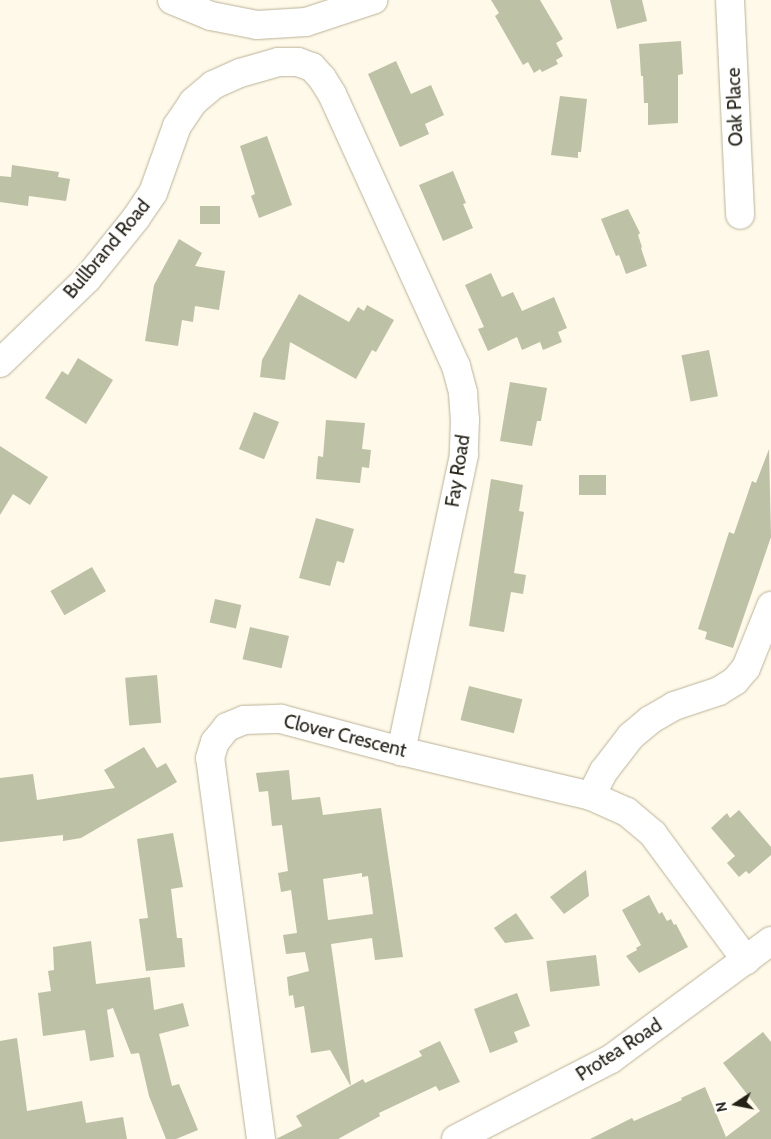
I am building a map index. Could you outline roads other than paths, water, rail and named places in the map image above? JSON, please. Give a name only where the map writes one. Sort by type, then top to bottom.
[{"type":"street","points":[[172,0],[211,16],[257,25],[306,22],[373,0]]},
{"type":"street","name":"Oak Place","points":[[730,0],[740,215]]},
{"type":"street","name":"Bullbrand Road","points":[[0,363],[87,278],[136,218],[153,193],[177,126],[193,102],[213,85],[278,62],[298,62],[312,67],[332,94]]},
{"type":"street","name":"Fay Road","points":[[332,94],[456,366],[463,392],[466,419],[464,455],[401,750]]},
{"type":"street","points":[[591,796],[604,770],[631,736],[650,720],[674,706],[719,691],[735,681],[746,668],[771,606]]},
{"type":"street","name":"Clover Crescent","points":[[261,1139],[210,758],[215,742],[228,727],[244,720],[281,718],[401,750],[591,796],[627,812],[652,834],[746,960]]},
{"type":"street","name":"Protea Road","points":[[456,1139],[611,1060],[771,941]]}]
